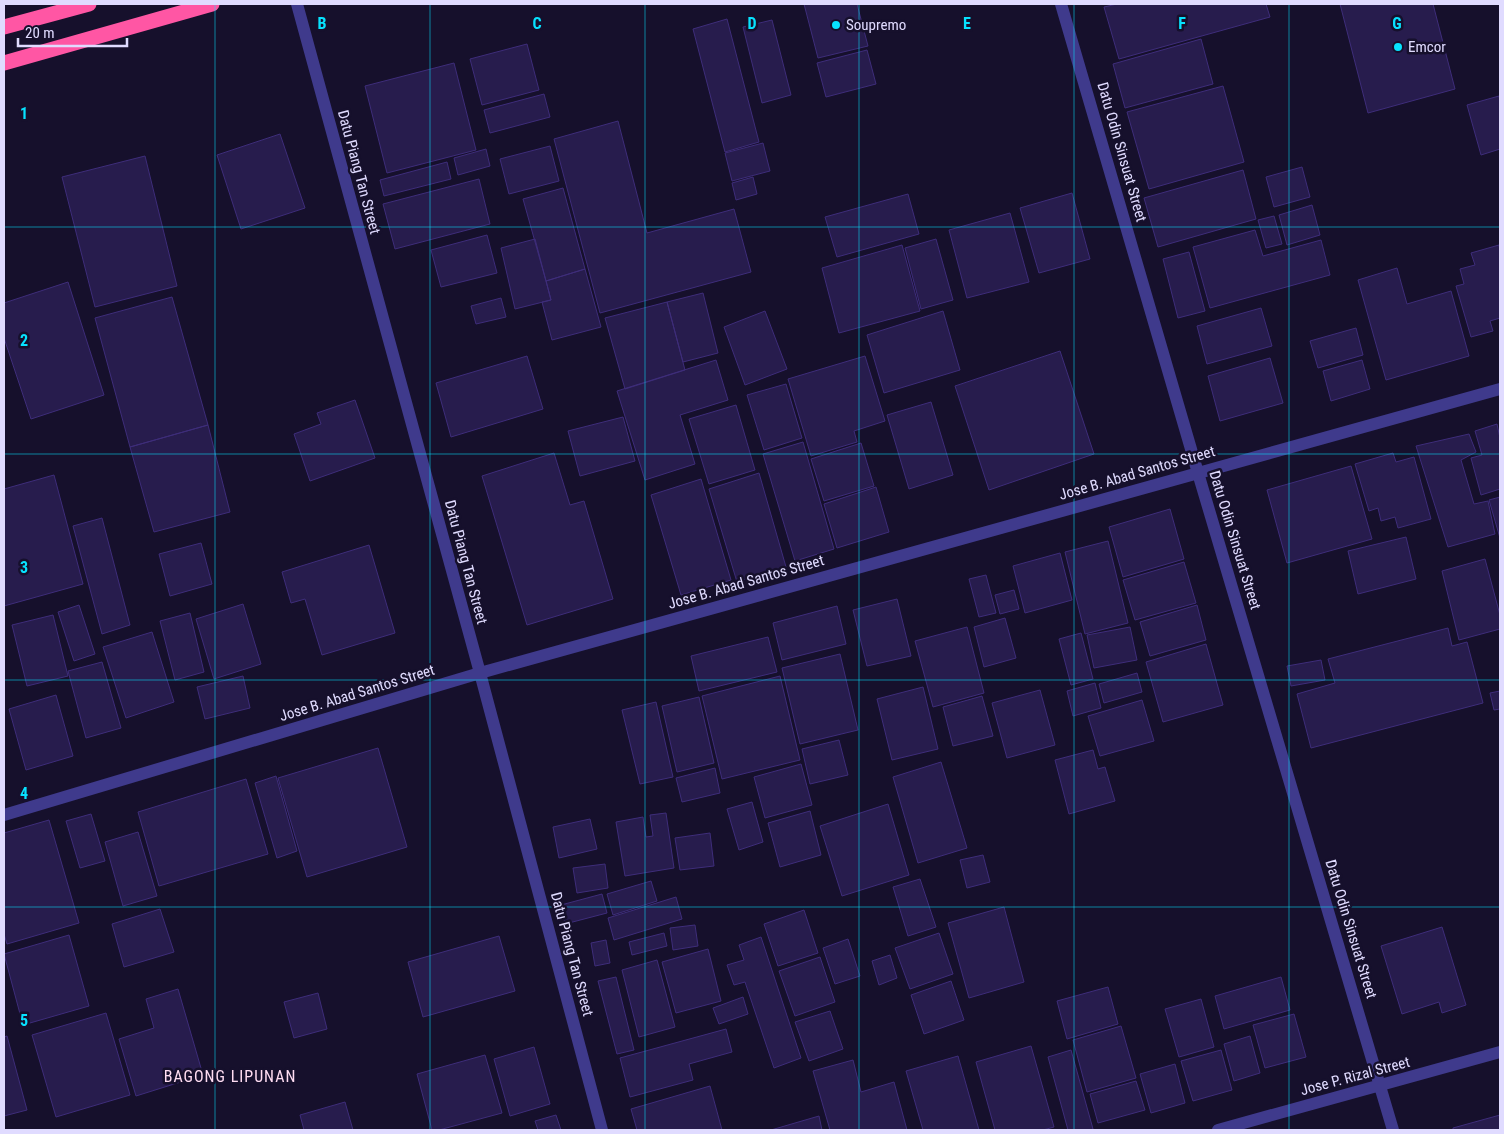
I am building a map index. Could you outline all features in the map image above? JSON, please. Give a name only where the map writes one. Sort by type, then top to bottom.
[{"type":"highway","points":[[4,27],[90,4]]},
{"type":"highway","points":[[4,62],[212,4]]},
{"type":"street","name":"Datu Piang Tan Street","points":[[296,4],[480,673],[602,1130]]},
{"type":"street","name":"Datu Odin Sinsuat Street","points":[[1061,4],[1393,1130]]},
{"type":"street","name":"Jose B. Abad Santos Street","points":[[4,815],[480,673],[1500,389]]},
{"type":"street","name":"Jose P. Rizal Street","points":[[1218,1130],[1500,1052]]},
{"type":"building","name":"Soupremo","points":[[804,4],[857,4],[868,46],[818,58]]},
{"type":"building","points":[[1117,4],[1266,4],[1270,17],[1119,59],[1104,7]]},
{"type":"building","name":"Emcor","points":[[1340,4],[1433,4],[1455,89],[1368,113]]},
{"type":"building","points":[[727,19],[759,142],[725,152],[693,29]]},
{"type":"building","points":[[772,20],[791,95],[762,103],[743,27]]},
{"type":"building","points":[[1201,39],[1213,84],[1125,108],[1113,64]]},
{"type":"building","points":[[527,44],[539,90],[482,105],[470,59]]},
{"type":"building","points":[[867,50],[876,84],[826,97],[817,63]]},
{"type":"building","points":[[454,63],[476,150],[387,173],[365,86]]},
{"type":"building","points":[[1223,86],[1244,162],[1149,189],[1127,112]]},
{"type":"building","points":[[544,94],[550,117],[490,133],[484,110]]},
{"type":"building","points":[[1499,96],[1500,149],[1481,155],[1467,105]]},
{"type":"building","points":[[618,121],[647,233],[734,209],[751,272],[600,313],[554,139]]},
{"type":"building","points":[[280,134],[305,208],[241,229],[217,155]]},
{"type":"building","points":[[763,143],[770,171],[732,181],[725,153]]},
{"type":"building","points":[[550,146],[559,181],[509,194],[500,159]]},
{"type":"building","points":[[486,149],[490,166],[458,175],[454,158]]},
{"type":"building","points":[[145,156],[177,286],[95,307],[62,177]]},
{"type":"building","points":[[447,162],[451,179],[384,196],[380,180]]},
{"type":"building","points":[[1302,167],[1310,197],[1274,207],[1266,177]]},
{"type":"building","points":[[1243,170],[1256,219],[1158,247],[1144,198]]},
{"type":"building","points":[[753,177],[757,194],[736,200],[732,183]]},
{"type":"building","points":[[479,179],[490,224],[395,249],[383,204]]},
{"type":"building","points":[[563,188],[585,269],[546,281],[523,199]]},
{"type":"building","points":[[1072,193],[1090,259],[1039,273],[1020,208]]},
{"type":"building","points":[[908,194],[919,234],[837,257],[825,217]]},
{"type":"building","points":[[1312,205],[1320,235],[1287,245],[1279,215]]},
{"type":"building","points":[[1010,213],[1029,282],[967,298],[949,230]]},
{"type":"building","points":[[1274,216],[1282,244],[1266,248],[1258,220]]},
{"type":"building","points":[[1255,230],[1263,256],[1321,240],[1330,275],[1210,308],[1193,247]]},
{"type":"building","points":[[487,235],[497,273],[441,287],[431,250]]},
{"type":"building","points":[[535,239],[551,300],[515,309],[501,248]]},
{"type":"building","points":[[936,239],[953,300],[921,309],[905,248]]},
{"type":"building","points":[[902,245],[920,311],[839,333],[822,268]]},
{"type":"building","points":[[1499,245],[1500,318],[1490,321],[1493,331],[1471,337],[1456,286],[1464,284],[1460,269],[1475,265],[1471,253]]},
{"type":"building","points":[[1189,252],[1205,311],[1178,318],[1163,259]]},
{"type":"building","points":[[1397,268],[1407,304],[1451,291],[1469,356],[1386,380],[1358,280]]},
{"type":"building","points":[[585,269],[601,327],[552,340],[542,302],[551,300],[546,281]]},
{"type":"building","points":[[68,282],[104,395],[31,419],[4,338],[4,303]]},
{"type":"building","points":[[703,293],[718,353],[683,362],[667,302]]},
{"type":"building","points":[[172,297],[208,425],[130,447],[95,318]]},
{"type":"building","points":[[501,298],[506,317],[476,324],[471,306]]},
{"type":"building","points":[[667,302],[685,370],[625,389],[605,318]]},
{"type":"building","points":[[1261,308],[1272,346],[1207,364],[1197,326]]},
{"type":"building","points":[[765,311],[787,369],[745,385],[724,327]]},
{"type":"building","points":[[943,311],[960,370],[884,393],[867,335]]},
{"type":"building","points":[[1356,328],[1363,355],[1318,368],[1310,341]]},
{"type":"building","points":[[1060,351],[1094,454],[989,490],[955,386]]},
{"type":"building","points":[[527,356],[543,409],[451,437],[436,383]]},
{"type":"building","points":[[865,356],[885,421],[854,431],[857,442],[811,456],[788,379]]},
{"type":"building","points":[[1270,358],[1283,403],[1220,421],[1208,376]]},
{"type":"building","points":[[716,360],[728,400],[680,415],[695,464],[645,480],[617,391]]},
{"type":"building","points":[[1362,360],[1370,389],[1331,401],[1323,371]]},
{"type":"building","points":[[786,384],[802,438],[764,450],[747,395]]},
{"type":"building","points":[[355,400],[375,458],[310,481],[294,434],[321,424],[317,413]]},
{"type":"building","points":[[931,402],[953,475],[909,489],[887,415]]},
{"type":"building","points":[[736,405],[755,470],[709,484],[689,419]]},
{"type":"building","points":[[623,417],[635,461],[580,476],[568,431]]},
{"type":"building","points":[[1497,424],[1500,438],[1500,489],[1481,495],[1471,458],[1482,455],[1475,431]]},
{"type":"building","points":[[208,425],[230,512],[154,532],[130,447]]},
{"type":"building","points":[[1469,434],[1476,452],[1461,460],[1474,504],[1488,501],[1495,534],[1448,547],[1416,446]]},
{"type":"building","points":[[803,442],[834,549],[795,561],[763,454]]},
{"type":"building","points":[[861,443],[874,486],[824,501],[811,459]]},
{"type":"building","points":[[554,453],[570,505],[584,501],[613,599],[527,625],[482,476]]},
{"type":"building","points":[[1393,453],[1396,462],[1414,457],[1431,519],[1398,528],[1395,517],[1381,521],[1378,508],[1369,511],[1355,464]]},
{"type":"building","points":[[1351,466],[1372,539],[1287,563],[1267,490]]},
{"type":"building","points":[[759,473],[786,567],[737,582],[709,489]]},
{"type":"building","points":[[54,475],[83,584],[4,606],[4,489]]},
{"type":"building","points":[[701,479],[731,580],[681,595],[651,495]]},
{"type":"building","points":[[876,487],[889,532],[837,548],[824,504]]},
{"type":"building","points":[[1500,497],[1500,538],[1489,500]]},
{"type":"building","points":[[1170,509],[1184,559],[1123,577],[1109,527]]},
{"type":"building","points":[[102,518],[130,625],[102,634],[73,526]]},
{"type":"building","points":[[1406,537],[1416,579],[1358,594],[1348,551]]},
{"type":"building","points":[[1108,541],[1128,623],[1085,634],[1065,552]]},
{"type":"building","points":[[201,543],[212,584],[170,596],[159,554]]},
{"type":"building","points":[[369,545],[395,633],[322,655],[305,599],[291,603],[282,572]]},
{"type":"building","points":[[1060,553],[1072,600],[1025,613],[1013,566]]},
{"type":"building","points":[[1485,559],[1500,615],[1500,629],[1459,640],[1442,571]]},
{"type":"building","points":[[1184,562],[1196,603],[1135,620],[1123,580]]},
{"type":"building","points":[[986,575],[996,613],[979,617],[969,579]]},
{"type":"building","points":[[1014,590],[1019,609],[1000,614],[995,595]]},
{"type":"building","points":[[897,599],[911,656],[867,666],[853,610]]},
{"type":"building","points":[[243,604],[261,664],[214,679],[196,619]]},
{"type":"building","points":[[79,605],[95,654],[74,661],[58,612]]},
{"type":"building","points":[[1197,605],[1206,640],[1150,656],[1140,622]]},
{"type":"building","points":[[837,606],[846,644],[782,660],[773,623]]},
{"type":"building","points":[[190,613],[204,672],[175,680],[160,621]]},
{"type":"building","points":[[53,615],[68,676],[27,686],[12,625]]},
{"type":"building","points":[[1005,618],[1016,658],[984,667],[974,627]]},
{"type":"building","points":[[967,627],[984,693],[933,707],[915,641]]},
{"type":"building","points":[[1130,627],[1137,660],[1094,668],[1087,635]]},
{"type":"building","points":[[1448,628],[1452,646],[1467,642],[1483,703],[1311,748],[1297,694],[1335,683],[1328,659]]},
{"type":"building","points":[[152,632],[174,702],[126,718],[103,647]]},
{"type":"building","points":[[1081,633],[1093,679],[1071,685],[1059,639]]},
{"type":"building","points":[[768,637],[777,672],[699,691],[691,656]]},
{"type":"building","points":[[1206,644],[1223,705],[1163,722],[1146,662]]},
{"type":"building","points":[[840,654],[858,730],[800,744],[782,668]]},
{"type":"building","points":[[1321,660],[1325,680],[1291,686],[1287,666]]},
{"type":"building","points":[[102,662],[121,728],[86,738],[68,671]]},
{"type":"building","points":[[1137,673],[1142,692],[1104,703],[1099,684]]},
{"type":"building","points":[[243,676],[250,708],[205,719],[197,687]]},
{"type":"building","points":[[780,676],[800,760],[722,779],[702,696]]},
{"type":"building","points":[[1095,683],[1101,708],[1073,716],[1067,691]]},
{"type":"building","points":[[923,687],[938,749],[892,760],[877,699]]},
{"type":"building","points":[[1040,690],[1055,745],[1007,758],[992,703]]},
{"type":"building","points":[[1500,691],[1500,709],[1494,710],[1490,693]]},
{"type":"building","points":[[56,695],[73,756],[26,770],[9,709]]},
{"type":"building","points":[[982,696],[993,736],[953,746],[943,707]]},
{"type":"building","points":[[699,697],[714,763],[677,772],[662,706]]},
{"type":"building","points":[[1142,700],[1154,741],[1100,756],[1088,716]]},
{"type":"building","points":[[656,702],[673,777],[640,784],[622,710]]},
{"type":"building","points":[[839,740],[848,775],[810,784],[802,749]]},
{"type":"building","points":[[378,748],[407,847],[307,877],[278,778]]},
{"type":"building","points":[[1093,750],[1098,769],[1105,767],[1115,801],[1069,814],[1055,760]]},
{"type":"building","points":[[941,762],[967,848],[918,863],[893,777]]},
{"type":"building","points":[[801,764],[812,805],[765,818],[754,777]]},
{"type":"building","points":[[715,768],[720,793],[682,802],[676,778]]},
{"type":"building","points":[[276,776],[297,851],[277,858],[255,783]]},
{"type":"building","points":[[246,779],[268,854],[159,886],[138,812]]},
{"type":"building","points":[[752,802],[763,842],[739,850],[727,809]]},
{"type":"building","points":[[888,804],[909,875],[842,896],[820,826]]},
{"type":"building","points":[[810,811],[821,855],[780,867],[768,823]]},
{"type":"building","points":[[666,813],[674,868],[625,876],[616,822],[643,817],[646,837],[653,836],[650,815]]},
{"type":"building","points":[[91,814],[105,861],[80,868],[66,821]]},
{"type":"building","points":[[590,819],[597,849],[559,858],[553,827]]},
{"type":"building","points":[[49,820],[79,923],[7,944],[4,934],[4,833]]},
{"type":"building","points":[[138,832],[157,896],[123,906],[105,842]]},
{"type":"building","points":[[710,833],[714,866],[680,870],[675,838]]},
{"type":"building","points":[[983,855],[990,882],[967,888],[960,860]]},
{"type":"building","points":[[605,864],[608,888],[577,893],[573,868]]},
{"type":"building","points":[[920,879],[936,927],[908,936],[893,887]]},
{"type":"building","points":[[651,881],[657,901],[613,915],[607,894]]},
{"type":"building","points":[[602,894],[607,913],[565,924],[561,905]]},
{"type":"building","points":[[676,897],[682,919],[614,940],[608,918]]},
{"type":"building","points":[[1004,907],[1024,982],[969,998],[948,923]]},
{"type":"building","points":[[160,909],[174,952],[124,967],[112,924]]},
{"type":"building","points":[[804,910],[818,953],[778,966],[764,924]]},
{"type":"building","points":[[695,925],[698,946],[673,950],[670,928]]},
{"type":"building","points":[[1442,927],[1466,1005],[1442,1013],[1439,1002],[1402,1014],[1381,946]]},
{"type":"building","points":[[664,933],[667,946],[632,955],[629,942]]},
{"type":"building","points":[[939,933],[953,974],[910,989],[895,948]]},
{"type":"building","points":[[69,935],[89,1006],[23,1025],[4,954]]},
{"type":"building","points":[[499,936],[515,991],[423,1017],[408,962]]},
{"type":"building","points":[[761,937],[801,1058],[774,1068],[745,982],[734,985],[727,965],[744,960],[739,945]]},
{"type":"building","points":[[848,939],[860,976],[835,984],[823,948]]},
{"type":"building","points":[[606,940],[610,963],[595,966],[591,943]]},
{"type":"building","points":[[708,949],[721,1001],[676,1013],[662,962]]},
{"type":"building","points":[[890,955],[897,978],[879,985],[872,961]]},
{"type":"building","points":[[820,957],[835,1002],[795,1016],[779,971]]},
{"type":"building","points":[[657,960],[675,1027],[639,1037],[622,970]]},
{"type":"building","points":[[616,977],[634,1050],[617,1054],[598,981]]},
{"type":"building","points":[[1281,977],[1290,1010],[1224,1029],[1215,996]]},
{"type":"building","points":[[951,981],[964,1020],[924,1034],[911,995]]},
{"type":"building","points":[[1108,987],[1118,1024],[1067,1039],[1057,1001]]},
{"type":"building","points":[[178,989],[203,1075],[136,1096],[119,1039],[154,1028],[146,999]]},
{"type":"building","points":[[318,993],[327,1029],[294,1038],[284,1002]]},
{"type":"building","points":[[743,997],[748,1014],[719,1024],[713,1008]]},
{"type":"building","points":[[1201,999],[1214,1047],[1179,1057],[1165,1009]]},
{"type":"building","points":[[830,1011],[843,1049],[809,1061],[795,1022]]},
{"type":"building","points":[[106,1013],[130,1095],[56,1117],[32,1035]]},
{"type":"building","points":[[1294,1014],[1306,1057],[1265,1068],[1253,1025]]},
{"type":"building","points":[[1121,1026],[1136,1078],[1087,1092],[1073,1040]]},
{"type":"building","points":[[726,1029],[732,1052],[689,1064],[693,1080],[630,1097],[620,1058]]},
{"type":"building","points":[[7,1036],[27,1110],[4,1116],[4,1037]]},
{"type":"building","points":[[1250,1036],[1260,1073],[1234,1081],[1224,1044]]},
{"type":"building","points":[[1031,1046],[1054,1127],[1043,1130],[995,1130],[976,1062]]},
{"type":"building","points":[[534,1047],[550,1104],[510,1116],[494,1059]]},
{"type":"building","points":[[1071,1050],[1093,1129],[1090,1130],[1068,1130],[1048,1057]]},
{"type":"building","points":[[1221,1050],[1232,1090],[1193,1101],[1181,1061]]},
{"type":"building","points":[[485,1055],[502,1113],[439,1130],[432,1130],[417,1074]]},
{"type":"building","points":[[958,1056],[979,1130],[923,1130],[906,1071]]},
{"type":"building","points":[[853,1060],[861,1092],[894,1082],[907,1130],[830,1130],[813,1071]]},
{"type":"building","points":[[1175,1064],[1185,1103],[1151,1113],[1140,1074]]},
{"type":"building","points":[[1136,1081],[1145,1110],[1098,1123],[1090,1094]]},
{"type":"building","points":[[710,1086],[722,1130],[637,1130],[631,1109]]},
{"type":"building","points":[[345,1102],[353,1130],[304,1130],[300,1115]]},
{"type":"building","points":[[556,1115],[561,1130],[538,1130],[535,1121]]},
{"type":"building","points":[[1500,1115],[1500,1130],[1453,1130],[1453,1128]]},
{"type":"building","points":[[819,1116],[822,1130],[771,1130]]},
{"type":"place","name":"Soupremo","points":[[836,25]]},
{"type":"place","name":"Emcor","points":[[1398,47]]},
{"type":"district","name":"BAGONG LIPUNAN","points":[[230,1076]]}]
